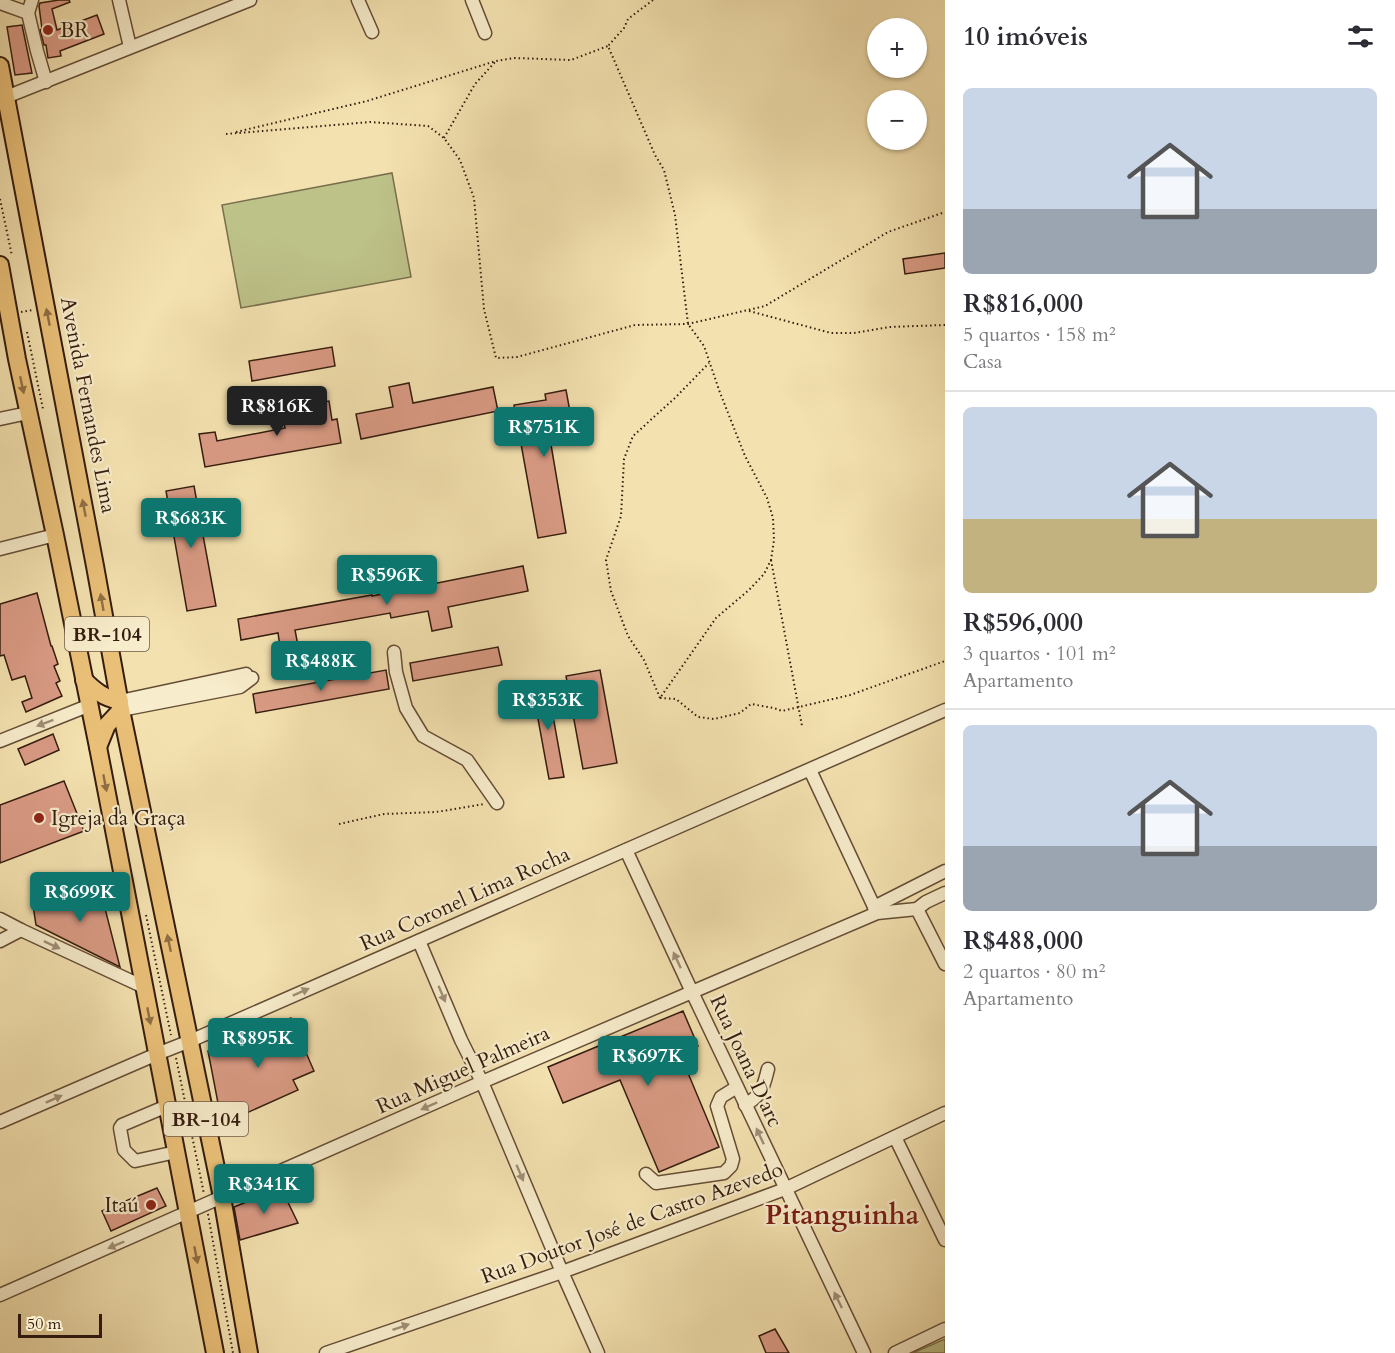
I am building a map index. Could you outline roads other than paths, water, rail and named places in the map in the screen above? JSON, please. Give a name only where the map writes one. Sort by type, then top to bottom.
[{"type":"highway","name":"Avenida Fernandes Lima","points":[[0,66],[120,706],[222,1197],[249,1353]]},
{"type":"highway","name":"BR-104","points":[[0,266],[28,413],[90,705],[215,1353]]},
{"type":"highway","points":[[84,680],[99,694],[120,706],[107,725],[98,747]]},
{"type":"street","points":[[32,0],[28,13],[46,81]]},
{"type":"street","points":[[119,0],[130,47]]},
{"type":"street","points":[[6,97],[250,0]]},
{"type":"street","points":[[358,0],[372,32]]},
{"type":"street","points":[[472,0],[485,33]]},
{"type":"street","points":[[0,3],[28,13]]},
{"type":"street","points":[[0,419],[28,413]]},
{"type":"street","points":[[0,549],[55,535]]},
{"type":"street","points":[[394,652],[396,672],[406,708],[423,736],[467,760],[497,802]]},
{"type":"street","points":[[120,706],[249,676]]},
{"type":"street","points":[[0,741],[90,705]]},
{"type":"street","name":"Rua Coronel Lima Rocha","points":[[0,1122],[945,711]]},
{"type":"street","points":[[810,770],[875,910]]},
{"type":"street","name":"Rua Joana D'arc","points":[[626,850],[864,1353]]},
{"type":"street","name":"Rua Miguel Palmeira","points":[[0,1295],[875,910],[945,871]]},
{"type":"street","name":"Rua Miguel Palmeira","points":[[875,910],[917,909],[945,893]]},
{"type":"street","points":[[917,909],[945,964]]},
{"type":"street","points":[[0,919],[144,987]]},
{"type":"street","points":[[0,941],[21,930]]},
{"type":"street","points":[[419,940],[598,1353]]},
{"type":"street","points":[[745,1105],[762,1092],[768,1069]]},
{"type":"street","points":[[646,1174],[656,1183],[724,1173],[731,1166],[733,1159],[717,1106],[721,1097],[737,1087]]},
{"type":"street","points":[[167,1106],[122,1125],[120,1128],[124,1150],[135,1161],[176,1152]]},
{"type":"street","name":"Rua Doutor José de Castro Azevedo","points":[[326,1353],[562,1272],[785,1189],[945,1113]]},
{"type":"street","points":[[895,1137],[945,1240]]},
{"type":"street","points":[[895,1353],[945,1329]]},
{"type":"place","name":"BR","points":[[48,30]]},
{"type":"place","name":"Igreja da Graça","points":[[39,818]]},
{"type":"place","name":"Itaú","points":[[151,1205]]},
{"type":"district","name":"Pitanguinha","points":[[842,1215]]}]
